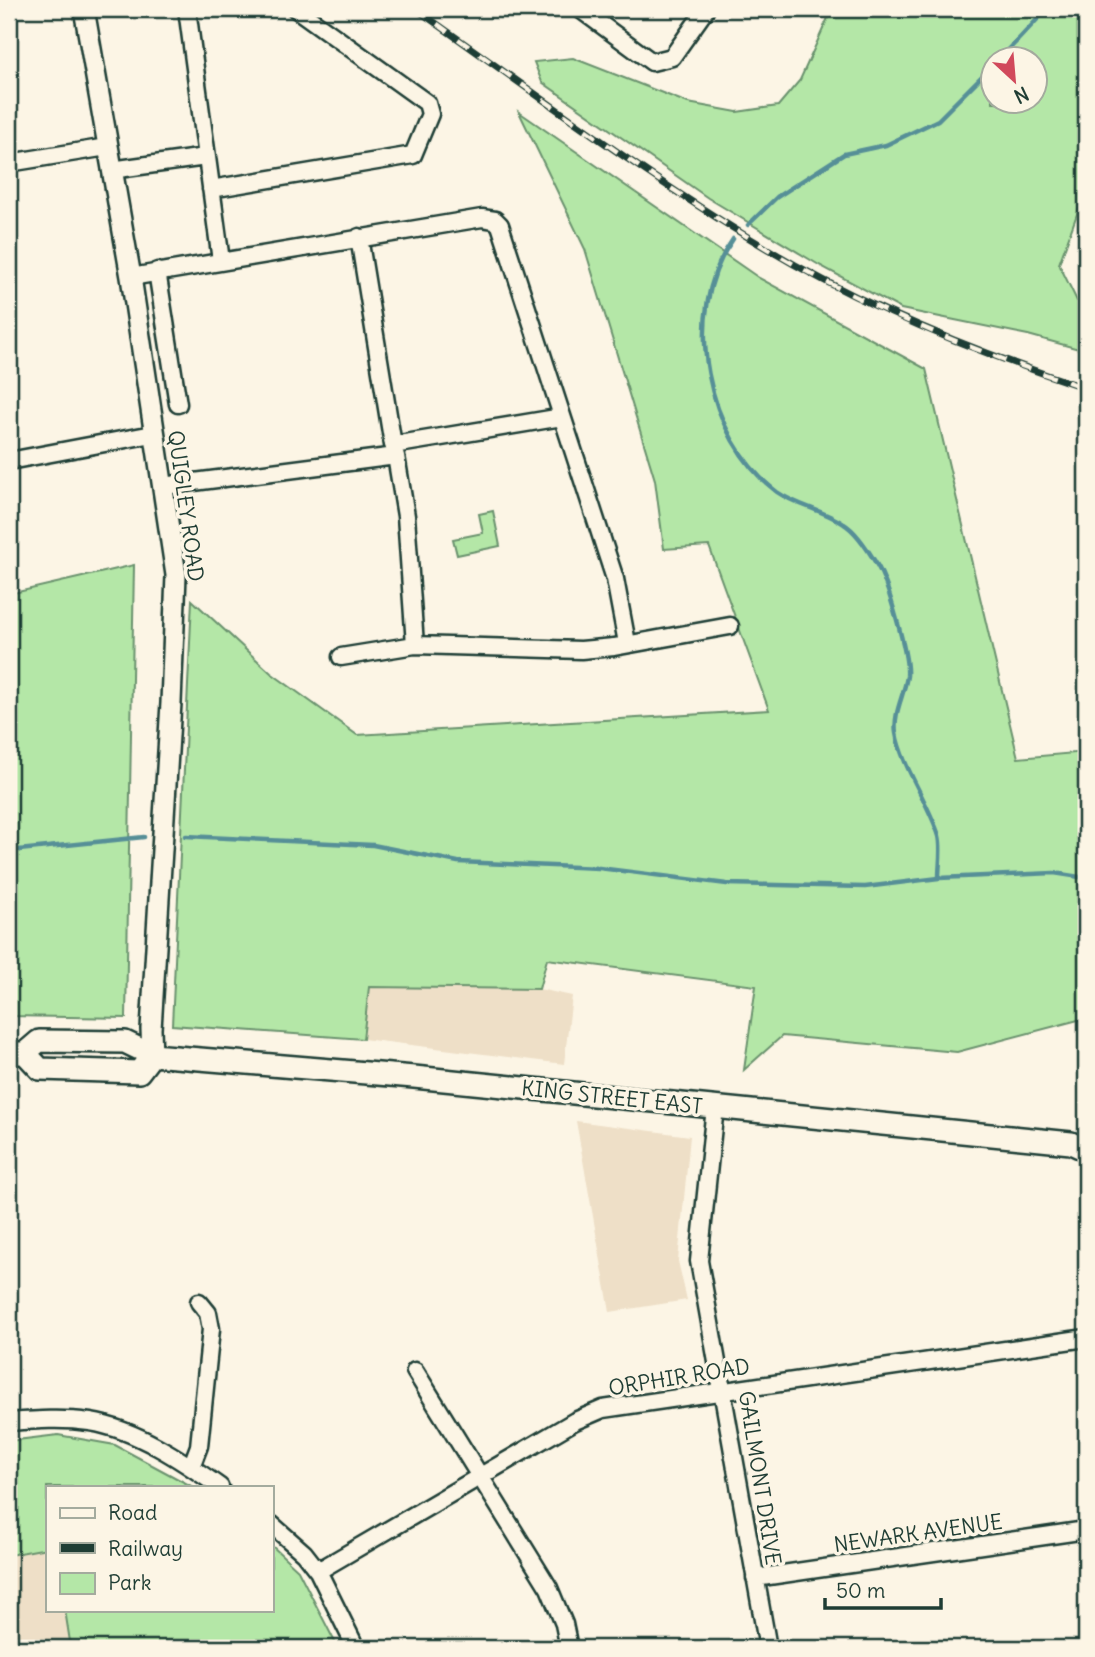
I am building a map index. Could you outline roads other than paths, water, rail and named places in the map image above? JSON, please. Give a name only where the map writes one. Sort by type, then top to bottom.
[{"type":"main road","name":"KING STREET EAST","points":[[152,1055],[139,1072],[40,1069],[17,1053],[39,1041],[125,1042],[152,1055],[414,1077],[1081,1143]]},
{"type":"street","name":"QUIGLEY ROAD","points":[[83,9],[131,277],[176,575],[151,1029],[152,1055]]},
{"type":"street","points":[[187,9],[221,261]]},
{"type":"street","points":[[211,189],[414,155],[430,114],[427,103],[296,9]]},
{"type":"street","points":[[580,9],[652,62],[672,57],[706,9]]},
{"type":"street","points":[[9,163],[107,147]]},
{"type":"street","points":[[111,170],[206,158]]},
{"type":"street","points":[[131,277],[359,237],[482,218],[495,220],[500,225],[615,579],[627,643]]},
{"type":"street","points":[[359,237],[393,445],[562,417]]},
{"type":"street","points":[[157,271],[178,404]]},
{"type":"street","points":[[9,461],[153,434]]},
{"type":"street","points":[[163,486],[396,456],[406,516],[415,645]]},
{"type":"street","points":[[341,657],[415,645],[581,649],[730,626]]},
{"type":"street","name":"GAILMONT DRIVE","points":[[715,1107],[699,1261],[768,1648]]},
{"type":"street","points":[[191,1467],[199,1447],[211,1329],[208,1313],[200,1302]]},
{"type":"street","name":"ORPHIR ROAD","points":[[318,1571],[575,1421],[603,1409],[1086,1338]]},
{"type":"street","points":[[415,1371],[549,1588],[564,1624],[569,1648]]},
{"type":"street","points":[[9,1422],[52,1419],[93,1423],[165,1452],[219,1486]]},
{"type":"street","points":[[273,1526],[304,1553],[318,1571],[356,1648]]},
{"type":"street","name":"NEWARK AVENUE","points":[[755,1578],[1086,1530]]},
{"type":"waterway","points":[[1012,46],[1047,9]]},
{"type":"waterway","points":[[748,225],[777,197],[844,154],[886,145],[938,120],[979,79]]},
{"type":"waterway","points":[[733,239],[717,269],[708,302],[705,338],[708,373],[718,408],[733,441],[753,469],[785,497],[849,527],[882,574],[897,620],[907,666],[906,683],[896,718],[896,733],[903,758],[939,836],[939,878]]},
{"type":"waterway","points":[[186,836],[373,845],[458,862],[599,868],[727,884],[865,887],[939,878],[1054,873],[1086,878]]},
{"type":"waterway","points":[[9,851],[144,837]]},
{"type":"railway","points":[[416,9],[632,162],[804,270],[922,327],[1086,388]]}]
